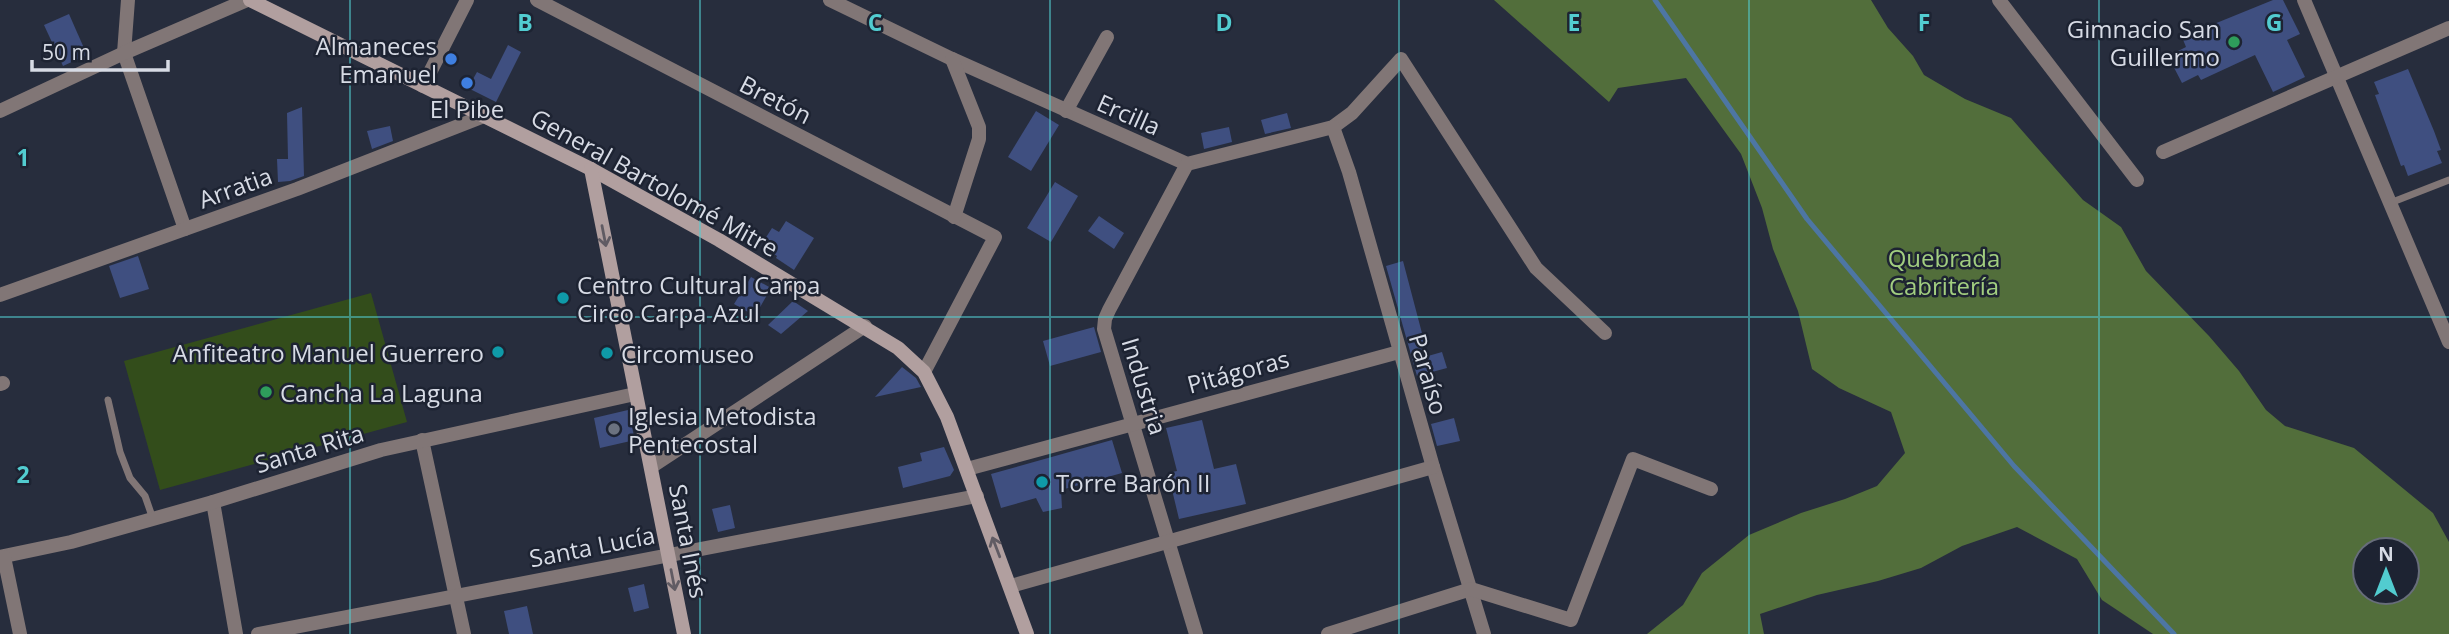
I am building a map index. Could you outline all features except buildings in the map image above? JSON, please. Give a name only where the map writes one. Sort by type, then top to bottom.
[{"type":"street","points":[[128,0],[124,53],[185,229]]},
{"type":"street","points":[[0,111],[124,53],[248,0]]},
{"type":"street","name":"General Bartolomé Mitre","points":[[248,0],[591,169],[719,240],[898,348],[924,372],[947,416],[1027,634]]},
{"type":"street","points":[[423,86],[467,0]]},
{"type":"street","name":"Bretón","points":[[537,0],[995,237],[924,372]]},
{"type":"street","name":"Ercilla","points":[[830,0],[952,59],[1187,164]]},
{"type":"street","points":[[1999,0],[2137,180]]},
{"type":"street","points":[[2304,0],[2449,342]]},
{"type":"street","points":[[2163,152],[2449,28]]},
{"type":"street","points":[[1066,111],[1107,37]]},
{"type":"street","points":[[952,59],[979,127],[979,139],[954,217]]},
{"type":"street","points":[[1187,164],[1333,127],[1352,113],[1401,59],[1536,268],[1605,333]]},
{"type":"street","name":"Arratia","points":[[0,295],[297,188],[484,116]]},
{"type":"street","name":"Paraíso","points":[[1333,127],[1349,172],[1399,352],[1484,634]]},
{"type":"street","name":"Industria","points":[[1187,164],[1105,319],[1104,329],[1196,634]]},
{"type":"street","name":"Santa Inés","points":[[591,169],[684,634]]},
{"type":"street","points":[[651,467],[865,326]]},
{"type":"street","name":"Pitágoras","points":[[967,469],[1399,352]]},
{"type":"street","name":"Santa Rita","points":[[2,557],[71,542],[153,519],[381,450],[635,394]]},
{"type":"street","points":[[422,440],[464,634]]},
{"type":"street","points":[[1328,634],[1471,589],[1571,620],[1633,459],[1711,489]]},
{"type":"street","points":[[1011,586],[1433,467]]},
{"type":"street","name":"Santa Lucía","points":[[258,634],[977,496]]},
{"type":"street","points":[[213,502],[236,634]]},
{"type":"street","points":[[2,557],[20,634]]},
{"type":"lane","points":[[2390,203],[2449,180]]},
{"type":"lane","points":[[108,400],[130,478],[145,496],[153,519]]},
{"type":"green space","name":"Quebrada Cabritería","points":[[1494,0],[1871,0],[1888,28],[1913,56],[1924,75],[1965,99],[2011,118],[2083,200],[2121,227],[2146,271],[2209,336],[2239,371],[2266,410],[2285,426],[2354,448],[2433,513],[2449,542],[2449,634],[2153,634],[2102,600],[2077,559],[2017,527],[1962,546],[1921,568],[1817,595],[1760,614],[1764,634],[1647,634],[1683,605],[1702,573],[1749,535],[1877,486],[1905,453],[1891,412],[1839,388],[1812,369],[1798,311],[1773,249],[1762,208],[1741,154],[1686,78],[1618,88],[1609,102]]},
{"type":"green space","name":"Cancha La Laguna","points":[[371,293],[407,422],[160,490],[124,361]]},
{"type":"waterway","name":"Quebrada Cabritería","points":[[1655,0],[1807,219],[2014,466],[2174,634]]},
{"type":"place","name":"Gimnacio San Guillermo","points":[[2234,42]]},
{"type":"place","name":"Almaneces Emanuel","points":[[451,59]]},
{"type":"place","name":"El Pibe","points":[[467,83]]},
{"type":"place","name":"Centro Cultural Carpa Circo Carpa Azul","points":[[563,298]]},
{"type":"place","name":"Anfiteatro Manuel Guerrero","points":[[498,352]]},
{"type":"place","name":"Circomuseo","points":[[607,353]]},
{"type":"place","name":"Cancha La Laguna","points":[[266,392]]},
{"type":"place","name":"Iglesia Metodista Pentecostal","points":[[614,429]]},
{"type":"place","name":"Torre Barón II","points":[[1042,482]]}]
